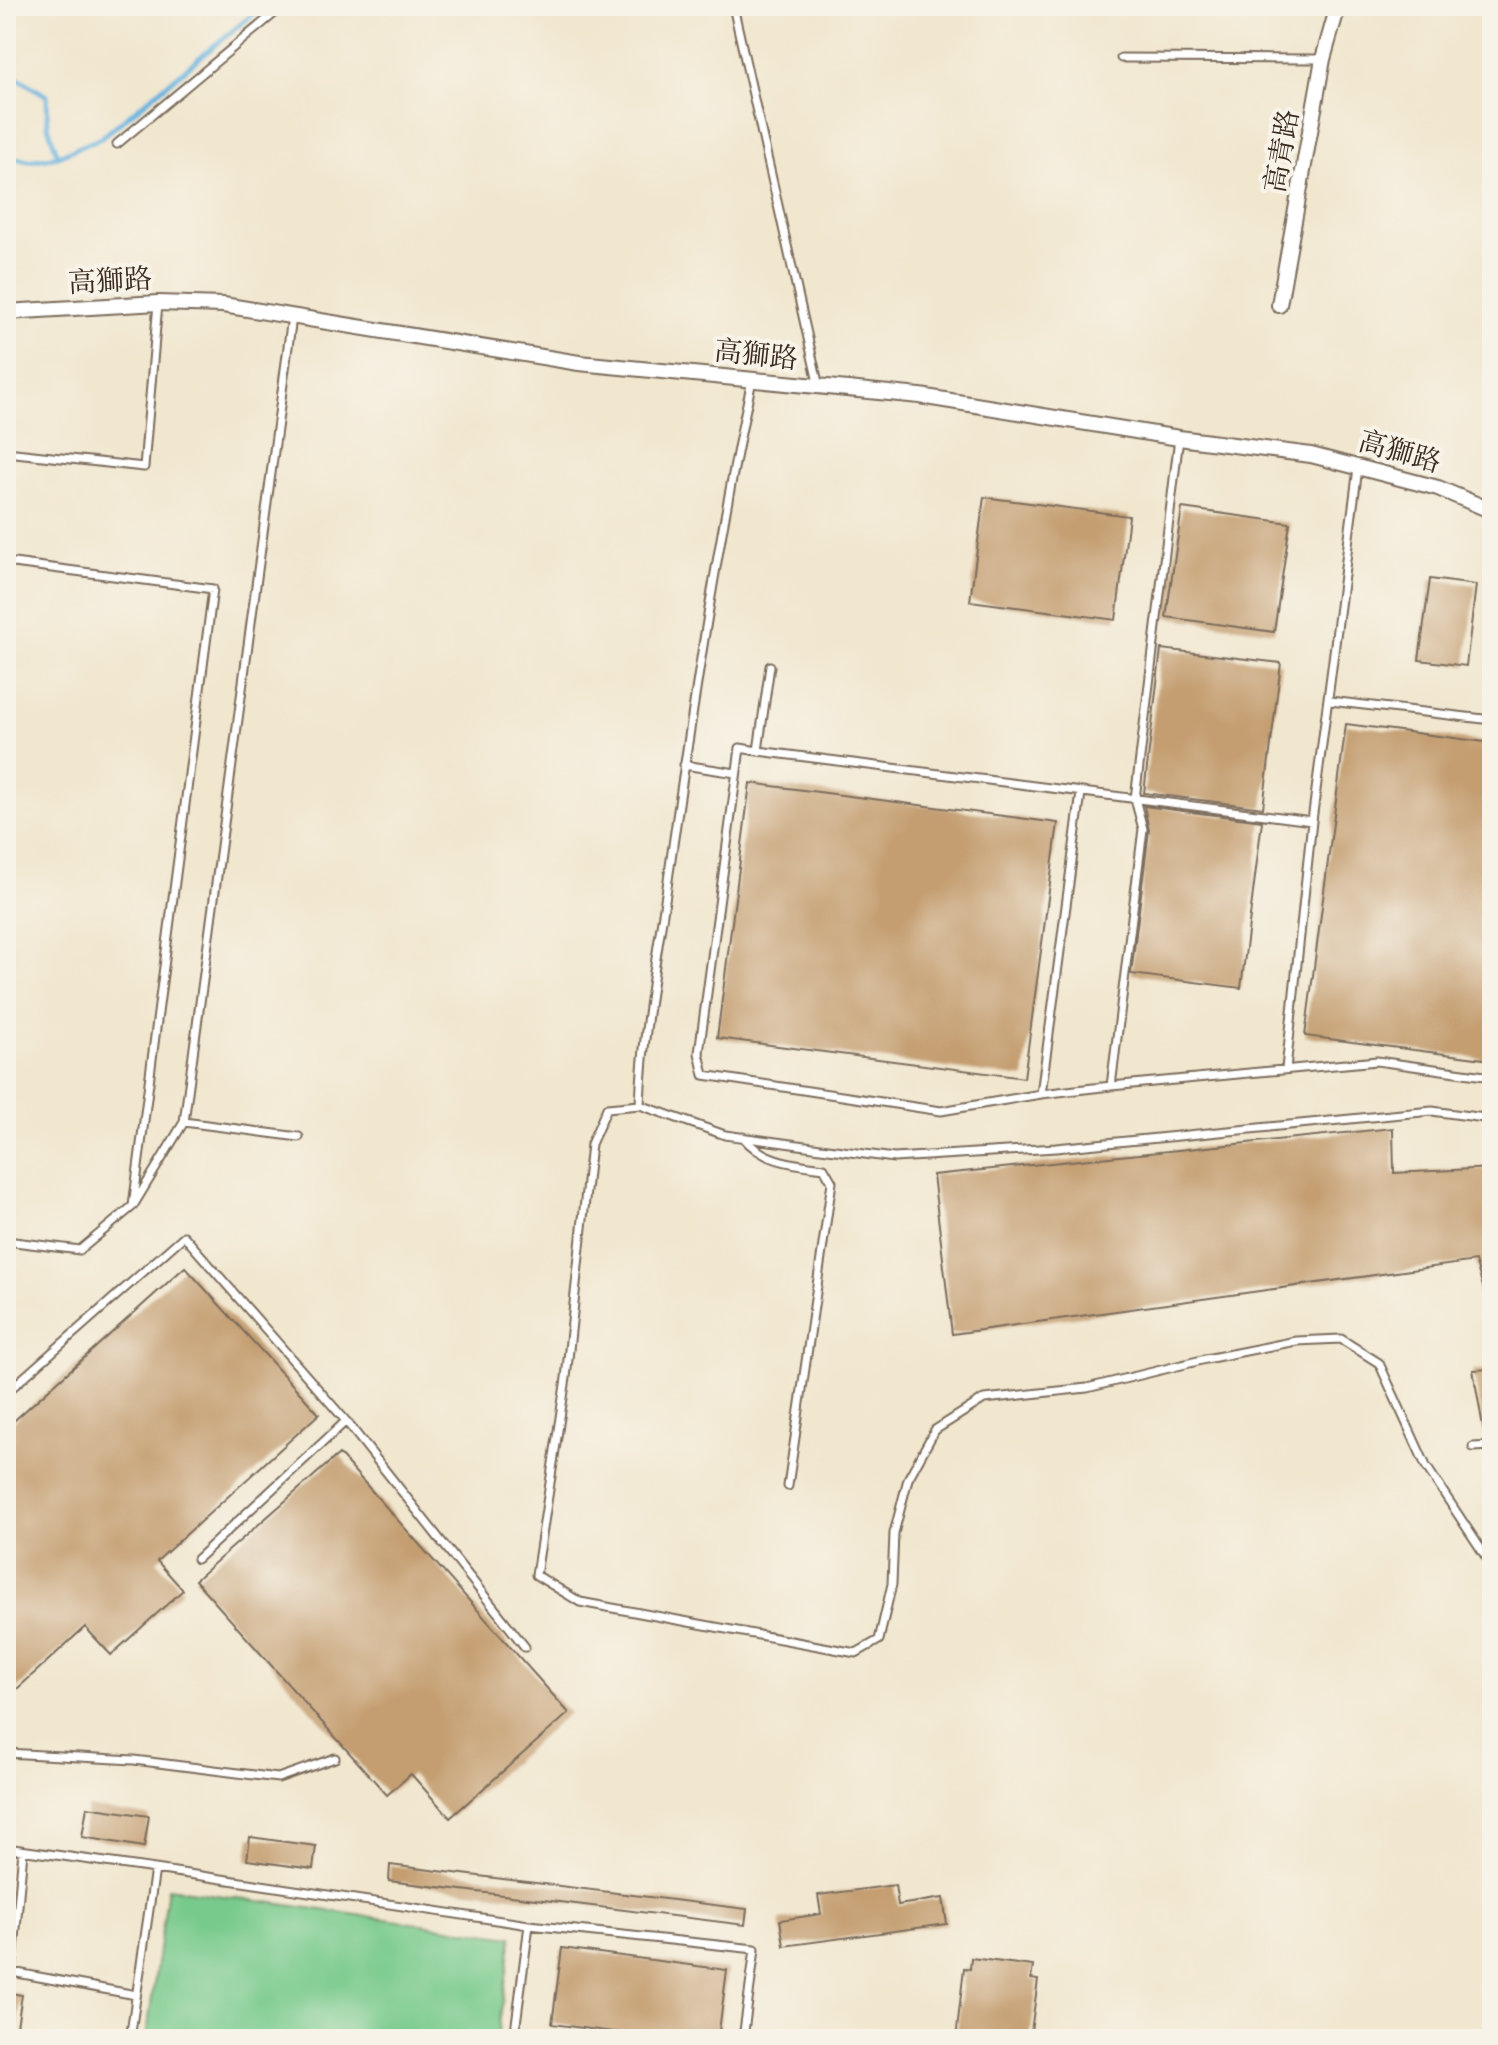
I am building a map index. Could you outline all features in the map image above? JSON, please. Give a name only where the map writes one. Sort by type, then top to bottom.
[{"type":"street","name":"高青路","points":[[1279,305],[1323,59],[1338,6]]},
{"type":"street","name":"高獅路","points":[[6,312],[158,303],[223,305],[579,363],[920,396],[1179,438],[1311,455],[1438,488],[1492,511]]},
{"type":"lane","points":[[117,144],[283,6]]},
{"type":"lane","points":[[733,6],[819,387]]},
{"type":"lane","points":[[1121,58],[1323,59]]},
{"type":"lane","points":[[6,452],[144,467],[158,303]]},
{"type":"lane","points":[[6,1241],[80,1250],[133,1206],[184,1122],[293,315]]},
{"type":"lane","points":[[640,1105],[642,1047],[684,765],[730,481],[752,380]]},
{"type":"lane","points":[[1111,1086],[1143,829],[1135,799],[1179,438]]},
{"type":"lane","points":[[1286,1069],[1312,821],[1330,701],[1358,465]]},
{"type":"lane","points":[[6,562],[213,589],[133,1206]]},
{"type":"lane","points":[[758,751],[770,666]]},
{"type":"lane","points":[[1330,701],[1492,720]]},
{"type":"lane","points":[[1312,821],[740,748],[699,1053],[704,1075],[941,1111],[1041,1094],[1377,1061],[1492,1077]]},
{"type":"lane","points":[[684,765],[736,773]]},
{"type":"lane","points":[[1041,1094],[1081,793]]},
{"type":"lane","points":[[1491,1563],[1426,1466],[1379,1363],[1341,1339],[1326,1339],[1296,1341],[1206,1359],[1087,1388],[984,1399],[935,1430],[908,1479],[894,1533],[892,1584],[879,1640],[856,1653],[580,1602],[536,1575],[566,1378],[591,1144],[607,1108],[640,1105],[725,1135],[894,1158],[1056,1148],[1432,1111],[1492,1119]]},
{"type":"lane","points":[[184,1122],[299,1137]]},
{"type":"lane","points":[[743,1137],[755,1152],[792,1164],[824,1168],[832,1182],[788,1486]]},
{"type":"lane","points":[[6,1393],[184,1236],[346,1421],[525,1647]]},
{"type":"lane","points":[[197,1559],[346,1421]]},
{"type":"lane","points":[[1473,1447],[1492,1446]]},
{"type":"lane","points":[[6,1753],[134,1760],[278,1778],[335,1758]]},
{"type":"lane","points":[[6,1848],[529,1925],[755,1949],[743,2039]]},
{"type":"lane","points":[[23,1851],[12,1972],[136,1995]]},
{"type":"lane","points":[[130,2039],[155,1869]]},
{"type":"lane","points":[[514,2039],[529,1925]]},
{"type":"green space","points":[[168,1888],[512,1937],[497,2039],[146,2039]]},
{"type":"building","points":[[984,497],[1129,516],[1116,620],[970,601]]},
{"type":"building","points":[[1182,508],[1290,523],[1274,632],[1166,617]]},
{"type":"building","points":[[1430,579],[1476,585],[1466,666],[1419,660]]},
{"type":"building","points":[[1161,649],[1281,663],[1263,808],[1144,793]]},
{"type":"building","points":[[1346,724],[1492,743],[1492,1060],[1305,1036]]},
{"type":"building","points":[[750,783],[1058,823],[1024,1078],[717,1038]]},
{"type":"building","points":[[1144,806],[1262,821],[1241,988],[1131,974],[1149,830]]},
{"type":"building","points":[[1393,1128],[1394,1173],[1492,1168],[1492,1305],[1489,1306],[1475,1261],[952,1334],[933,1175]]},
{"type":"building","points":[[185,1267],[319,1414],[157,1561],[183,1590],[111,1655],[85,1627],[6,1699],[6,1428]]},
{"type":"building","points":[[1492,1369],[1492,1437],[1485,1438],[1473,1370]]},
{"type":"building","points":[[339,1454],[569,1713],[450,1818],[411,1774],[387,1795],[195,1580]]},
{"type":"building","points":[[87,1807],[149,1816],[144,1847],[82,1837]]},
{"type":"building","points":[[250,1837],[316,1846],[313,1869],[247,1860]]},
{"type":"building","points":[[390,1865],[747,1909],[745,1925],[389,1881]]},
{"type":"building","points":[[895,1885],[898,1905],[943,1898],[947,1924],[784,1946],[780,1920],[821,1914],[818,1895]]},
{"type":"building","points":[[562,1948],[727,1970],[718,2039],[666,2039],[552,2024]]},
{"type":"building","points":[[971,1958],[1033,1966],[1031,1979],[1038,1980],[1030,2039],[956,2039],[964,1968],[970,1969]]},
{"type":"building","points":[[6,1992],[22,1995],[15,2039],[6,2039]]},
{"type":"waterway","points":[[6,156],[29,161],[58,156],[101,138],[263,6]]},
{"type":"waterway","points":[[6,75],[18,78],[47,96],[48,126],[58,156]]}]
